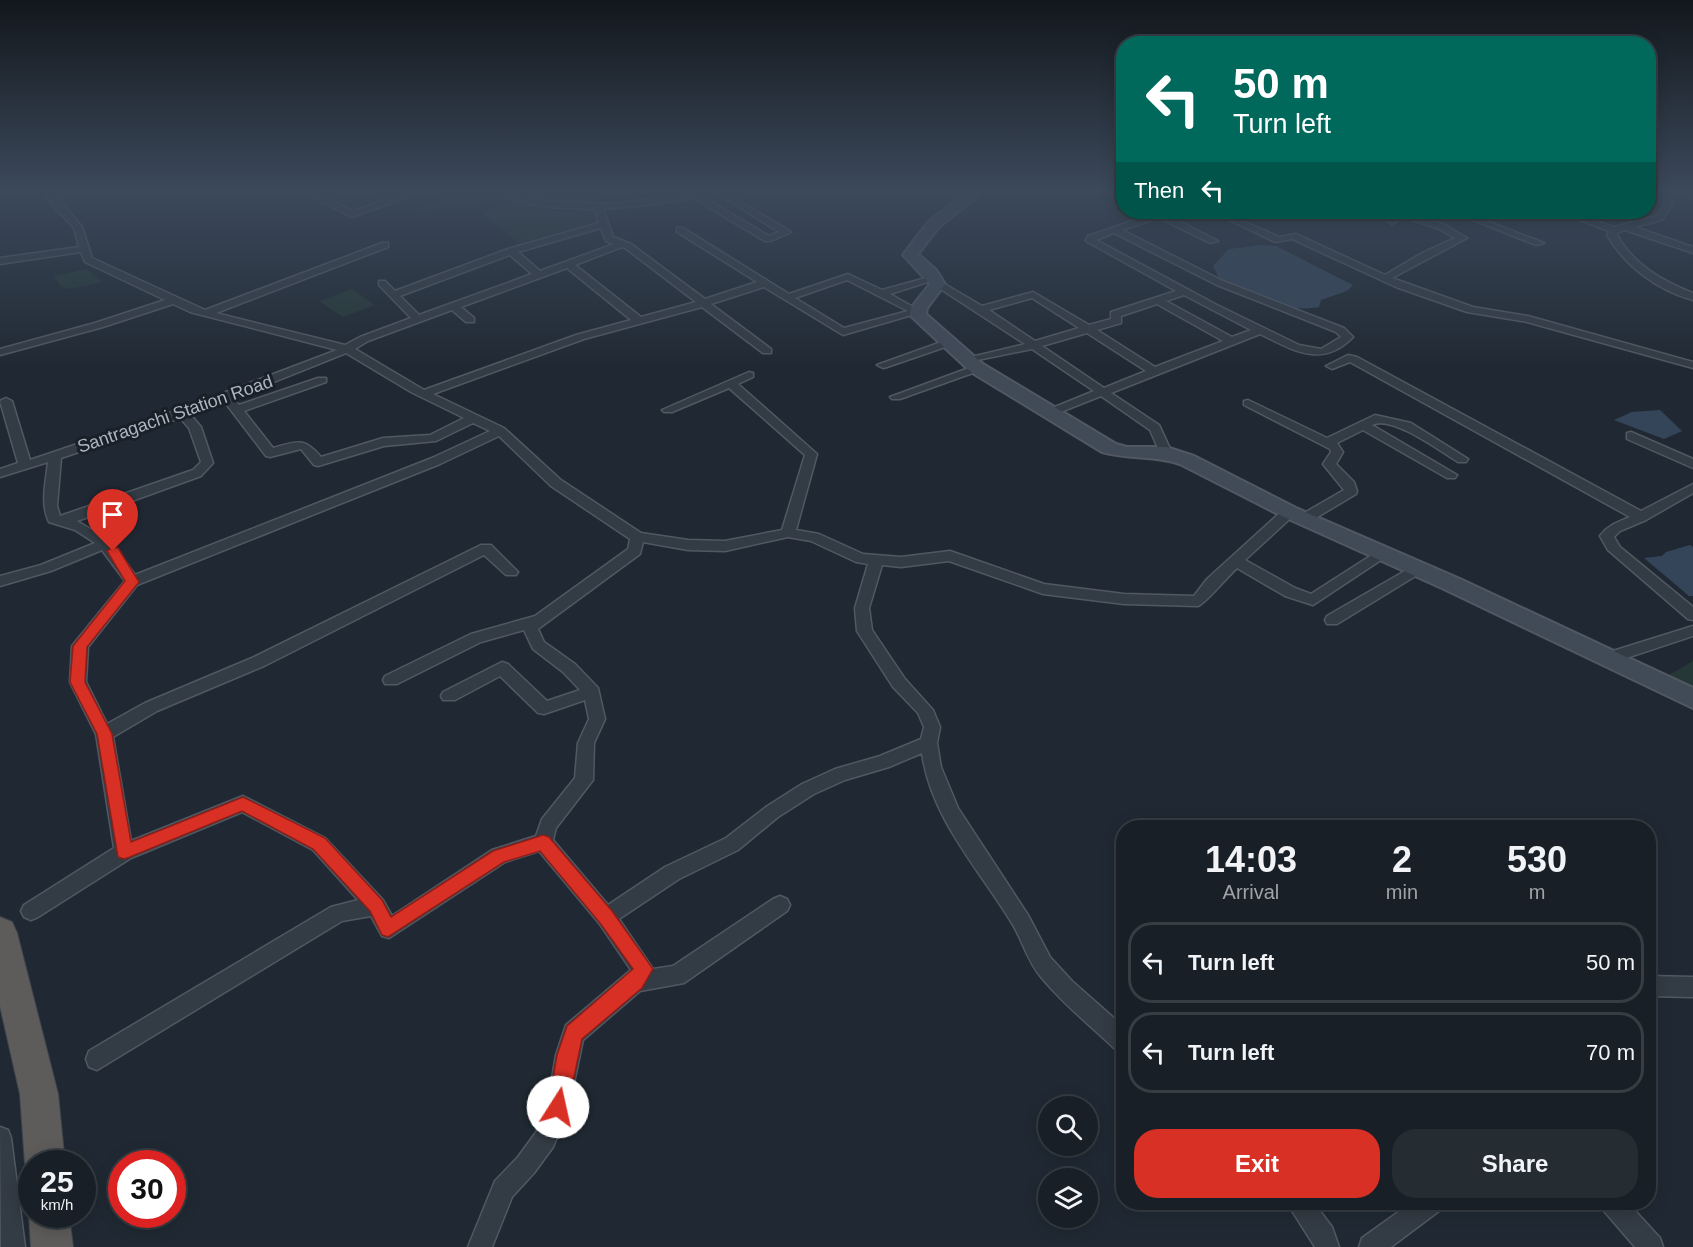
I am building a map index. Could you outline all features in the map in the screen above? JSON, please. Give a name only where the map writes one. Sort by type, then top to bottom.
[{"type":"highway","points":[[0,933],[39,1094],[44,1150]]},
{"type":"highway","points":[[50,1228],[52,1247]]},
{"type":"main road","points":[[914,250],[910,255],[936,280],[917,312],[921,319],[972,364],[1049,413],[1118,451],[1166,453],[1212,472],[1297,515],[1693,699]]},
{"type":"street","points":[[0,261],[77,250]]},
{"type":"street","points":[[86,250],[88,260],[173,301],[206,313],[347,349],[424,394],[500,431],[556,483],[637,537],[688,545],[725,546],[788,533],[814,537],[861,559],[901,562],[950,556],[1043,589],[1124,599],[1198,601],[1236,561],[1297,515],[1351,491],[1350,485],[1329,464],[1337,452],[1335,447],[1248,403]]},
{"type":"street","points":[[206,313],[372,250]]},
{"type":"street","name":"Santragachi Station Road","points":[[0,472],[182,413],[299,371],[364,339],[606,250]]},
{"type":"street","points":[[631,250],[768,351]]},
{"type":"street","points":[[712,250],[843,332],[917,312]]},
{"type":"street","points":[[1110,250],[1260,330],[1313,352],[1323,352],[1348,338],[1340,330],[1220,283],[1154,250]]},
{"type":"street","points":[[1324,250],[1399,285],[1471,309],[1528,319],[1693,365]]},
{"type":"street","points":[[1386,278],[1435,250]]},
{"type":"street","points":[[1619,250],[1643,273],[1693,297]]},
{"type":"street","points":[[395,294],[511,251],[539,275]]},
{"type":"street","points":[[569,265],[639,321]]},
{"type":"street","points":[[788,297],[848,278],[917,312]]},
{"type":"street","points":[[880,294],[936,280],[1155,428],[1166,453]]},
{"type":"street","points":[[382,283],[417,319]]},
{"type":"street","points":[[424,394],[580,337],[704,303],[765,283]]},
{"type":"street","points":[[896,397],[972,364],[1117,321],[1115,314],[1186,291]]},
{"type":"street","points":[[981,309],[1033,295],[1153,371]]},
{"type":"street","points":[[1158,300],[1231,341]]},
{"type":"street","points":[[0,352],[99,325],[173,301]]},
{"type":"street","points":[[453,306],[470,320]]},
{"type":"street","points":[[1049,413],[1260,330]]},
{"type":"street","points":[[883,366],[947,343]]},
{"type":"street","points":[[1332,366],[1353,358],[1641,517]]},
{"type":"street","points":[[668,410],[749,375]]},
{"type":"street","points":[[237,409],[322,380]]},
{"type":"street","points":[[731,383],[811,454],[788,533]]},
{"type":"street","points":[[227,397],[270,453],[299,445],[305,446],[318,462],[382,442],[432,438],[474,418]]},
{"type":"street","points":[[6,401],[25,465]]},
{"type":"street","points":[[64,521],[197,473],[207,463],[195,427],[182,413]]},
{"type":"street","points":[[1327,443],[1375,419],[1400,424],[1461,459]]},
{"type":"street","points":[[1363,425],[1451,476]]},
{"type":"street","points":[[124,852],[105,734],[78,682],[80,646],[132,582],[436,461],[500,431]]},
{"type":"street","points":[[1631,436],[1693,464]]},
{"type":"street","points":[[55,455],[50,506],[54,519],[81,526],[105,544],[113,551],[132,582]]},
{"type":"street","points":[[1693,488],[1641,517],[1615,528],[1607,536],[1615,550],[1693,615]]},
{"type":"street","points":[[543,842],[548,825],[584,780],[586,743],[597,719],[592,692],[569,668],[538,645],[531,627],[536,621],[635,551],[637,537]]},
{"type":"street","points":[[0,581],[46,568],[105,544]]},
{"type":"street","points":[[105,734],[151,707],[258,662],[486,548],[511,572]]},
{"type":"street","points":[[1236,561],[1290,592],[1313,600],[1383,554]]},
{"type":"street","points":[[878,560],[865,593],[862,608],[865,631],[898,682],[925,710],[932,727],[929,743],[930,762],[946,801],[974,853],[1020,919],[1046,968],[1116,1034]]},
{"type":"street","points":[[1332,620],[1417,569]]},
{"type":"street","points":[[391,680],[476,638],[536,621]]},
{"type":"street","points":[[1605,658],[1693,631]]},
{"type":"street","points":[[449,696],[502,668],[544,708],[592,692]]},
{"type":"street","points":[[606,917],[672,873],[732,844],[807,789],[841,774],[883,762],[929,743]]},
{"type":"street","points":[[31,911],[124,852],[243,804],[319,843],[376,906],[388,929],[499,856],[543,842]]},
{"type":"street","points":[[480,1247],[503,1189],[526,1165],[545,1139],[558,1107],[567,1055],[574,1033],[636,981],[644,969],[606,917],[543,842]]},
{"type":"street","points":[[636,981],[678,976],[780,905]]},
{"type":"street","points":[[97,1059],[338,914],[376,906]]},
{"type":"street","points":[[1656,986],[1693,987]]},
{"type":"street","points":[[0,1138],[14,1247]]},
{"type":"street","points":[[1304,1210],[1323,1236],[1327,1247]]},
{"type":"street","points":[[1371,1247],[1421,1210]]},
{"type":"street","points":[[1618,1210],[1650,1247]]},
{"type":"shaded area","points":[[87,269],[102,282],[70,289],[61,287],[54,276]]},
{"type":"shaded area","points":[[352,289],[375,305],[343,317],[319,301]]},
{"type":"shaded area","points":[[1693,661],[1693,690],[1667,676]]},
{"type":"water","points":[[1228,250],[1284,250],[1353,285],[1347,291],[1321,300],[1319,307],[1294,308],[1269,302],[1221,282],[1213,266]]},
{"type":"water","points":[[1660,410],[1682,431],[1664,439],[1614,420],[1632,412]]},
{"type":"water","points":[[1690,545],[1693,547],[1693,596],[1689,596],[1644,558],[1662,556],[1666,552]]},
{"type":"route","points":[[113,551],[132,582],[80,646],[78,682],[105,734],[124,852],[243,804],[319,843],[376,906],[388,929],[499,856],[543,842],[606,917],[644,969],[636,981],[574,1033],[567,1055],[558,1107]]}]
